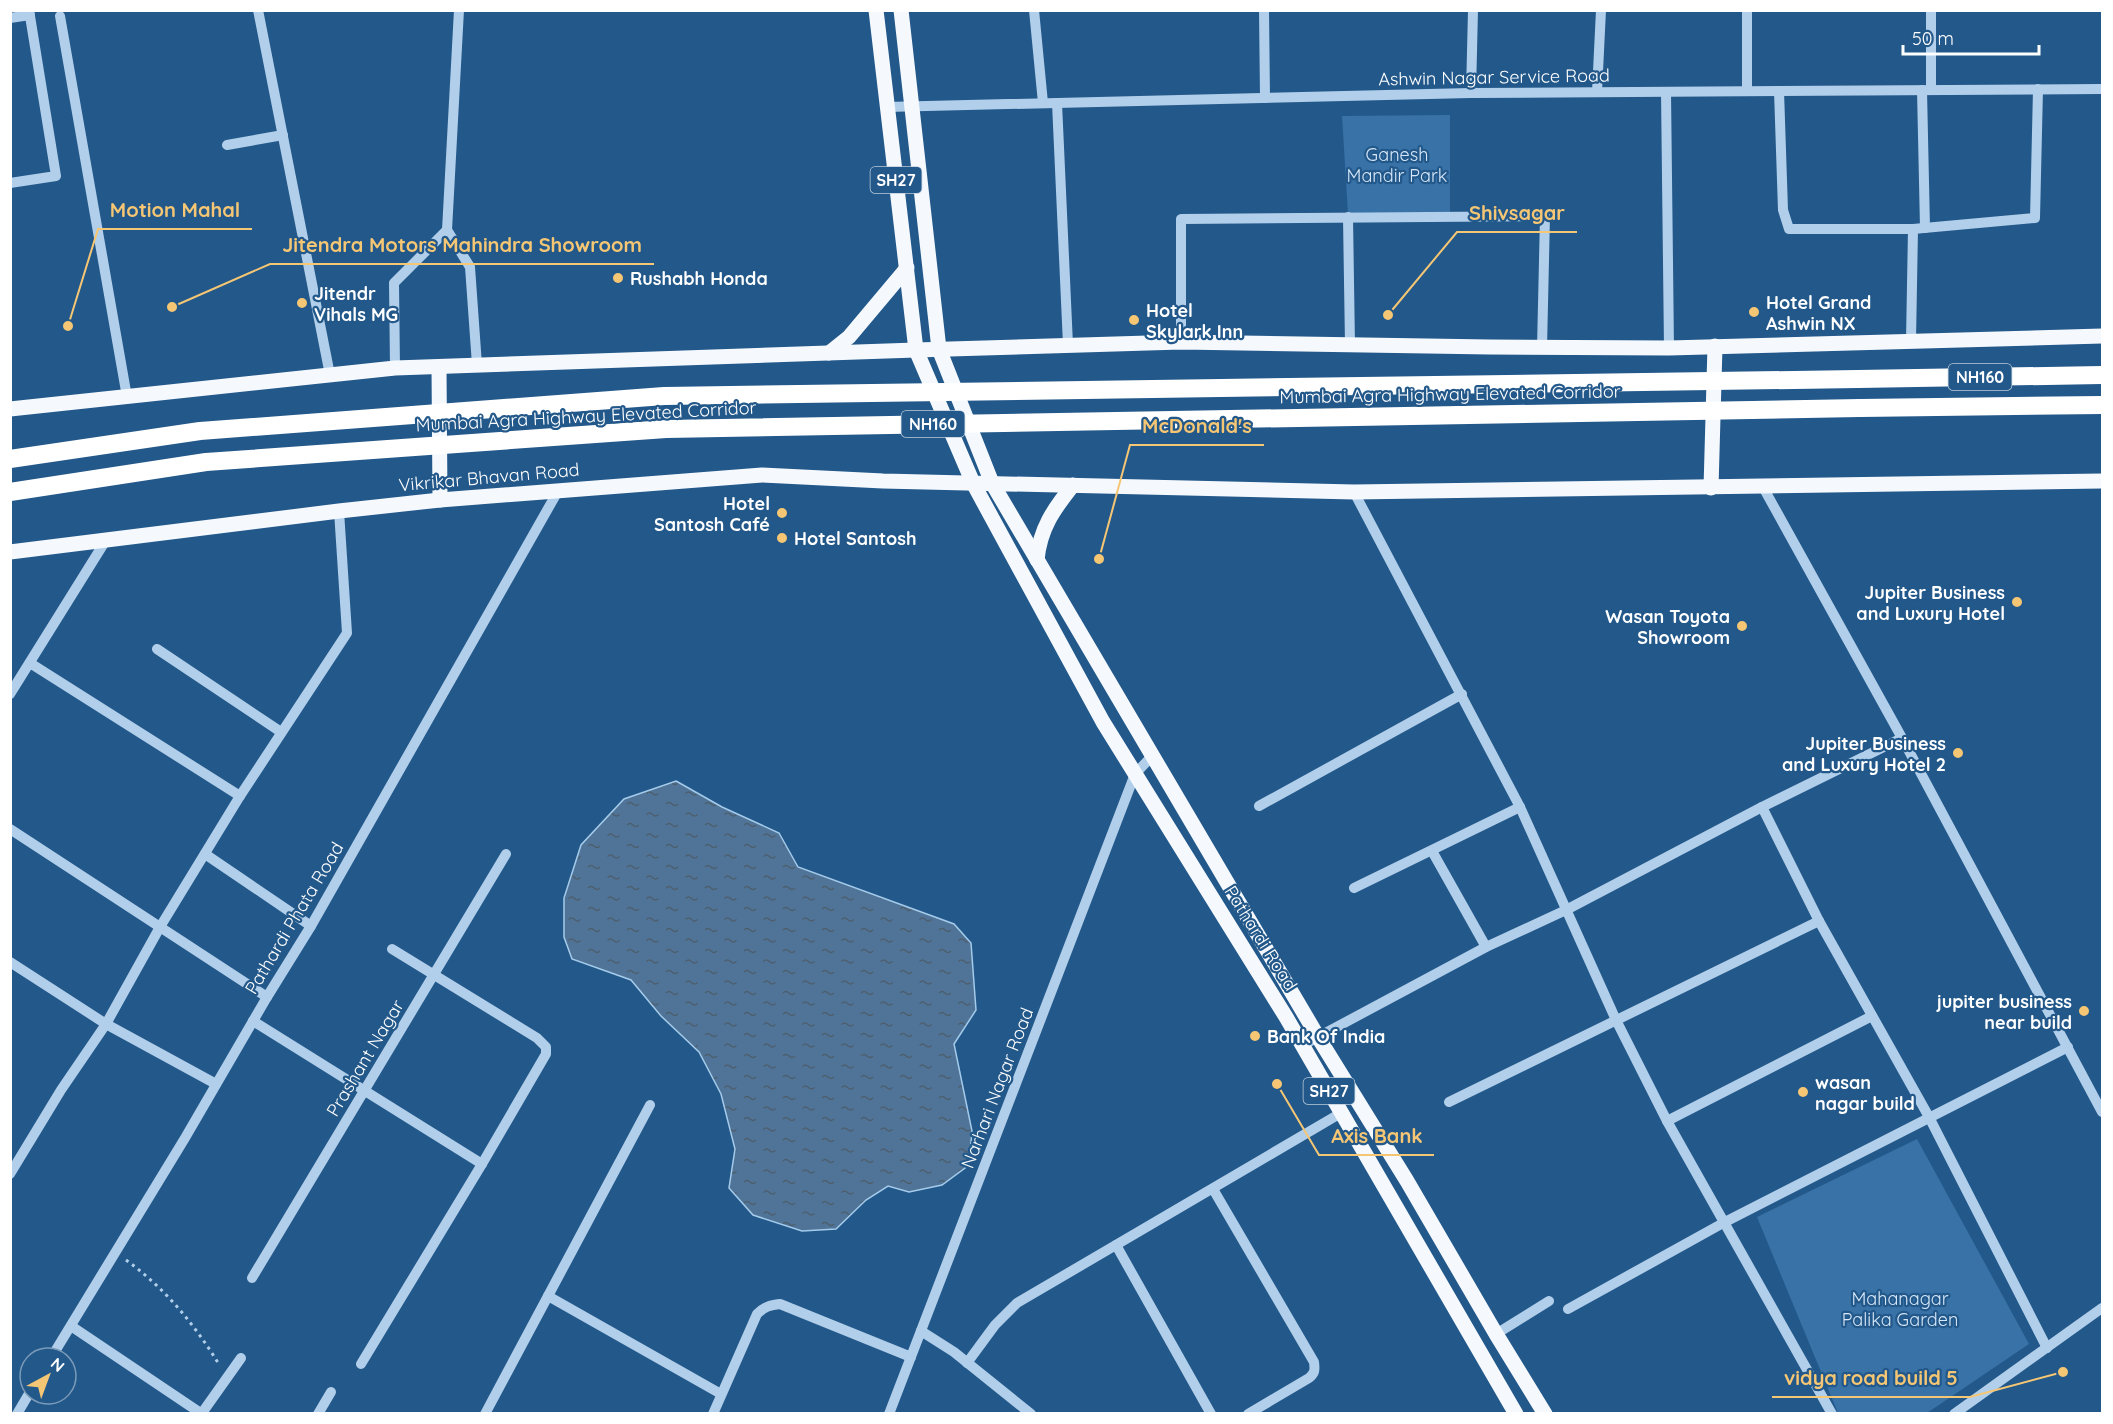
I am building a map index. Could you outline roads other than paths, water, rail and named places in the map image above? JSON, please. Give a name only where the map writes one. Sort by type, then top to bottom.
[{"type":"highway","name":"Mumbai Agra Highway Elevated Corridor","points":[[10,459],[200,430],[664,396],[2103,375]]},
{"type":"highway","name":"Mumbai Agra Highway Elevated Corridor","points":[[10,492],[206,462],[666,429],[2103,405]]},
{"type":"main road","name":"SH27","points":[[876,10],[916,350],[974,483]]},
{"type":"main road","points":[[901,10],[939,349],[992,483],[1318,1037],[1545,1413]]},
{"type":"main road","points":[[829,353],[849,337],[907,268]]},
{"type":"main road","points":[[10,409],[395,368],[477,365],[1181,342],[1669,348],[2103,336]]},
{"type":"main road","points":[[1711,488],[1714,346]]},
{"type":"main road","points":[[439,367],[440,500]]},
{"type":"main road","name":"Vikrikar Bhavan Road","points":[[10,552],[440,500],[762,475],[883,481],[1354,492],[2103,481]]},
{"type":"main road","name":"Pathardi Road","points":[[974,483],[1103,722],[1303,1045],[1515,1413]]},
{"type":"main road","points":[[1037,560],[1041,535],[1046,523],[1073,485]]},
{"type":"street","points":[[258,10],[330,375]]},
{"type":"street","points":[[459,10],[447,230],[470,267],[477,365]]},
{"type":"street","points":[[1034,10],[1043,104]]},
{"type":"street","points":[[1264,10],[1265,98]]},
{"type":"street","points":[[1471,93],[1473,10]]},
{"type":"street","points":[[1598,92],[1601,10]]},
{"type":"street","points":[[1747,10],[1747,91]]},
{"type":"street","points":[[1925,228],[1926,90],[1930,10]]},
{"type":"street","points":[[10,18],[29,13],[56,176],[10,183]]},
{"type":"street","points":[[60,16],[127,397]]},
{"type":"street","points":[[1779,91],[1783,210],[1789,229],[1913,229],[2035,218],[2038,89]]},
{"type":"street","name":"Ashwin Nagar Service Road","points":[[886,107],[1471,93],[2103,89]]},
{"type":"street","points":[[1666,92],[1669,348]]},
{"type":"street","points":[[1057,103],[1068,345]]},
{"type":"street","points":[[227,146],[283,135]]},
{"type":"street","points":[[1181,342],[1181,219],[1545,216],[1542,348]]},
{"type":"street","points":[[1348,218],[1350,345]]},
{"type":"street","points":[[1911,341],[1913,229]]},
{"type":"street","points":[[395,368],[394,283],[447,230]]},
{"type":"street","points":[[1763,487],[1902,738],[2103,1112]]},
{"type":"street","name":"Pathardi Phata Road","points":[[58,1346],[311,926],[558,491]]},
{"type":"street","points":[[1354,492],[1520,807],[1616,1020],[1667,1121],[1832,1413]]},
{"type":"street","points":[[10,1174],[61,1090],[106,1024],[160,927],[240,796],[346,633],[339,511]]},
{"type":"street","points":[[10,694],[106,540]]},
{"type":"street","points":[[157,649],[281,732]]},
{"type":"street","points":[[30,663],[240,796]]},
{"type":"street","points":[[1259,806],[1462,694]]},
{"type":"street","points":[[1303,1045],[1486,947],[1566,910],[1762,807],[1902,738]]},
{"type":"street","points":[[1136,774],[1153,755]]},
{"type":"street","name":"Narhari Nagar Road","points":[[889,1413],[1136,774]]},
{"type":"street","points":[[1354,888],[1520,807]]},
{"type":"street","points":[[1762,807],[1819,921],[1929,1117],[2046,1348]]},
{"type":"street","points":[[10,829],[267,997]]},
{"type":"street","points":[[1432,851],[1486,947]]},
{"type":"street","points":[[205,854],[311,926]]},
{"type":"street","name":"Prashant Nagar","points":[[252,1278],[506,854]]},
{"type":"street","points":[[1449,1102],[1819,921]]},
{"type":"street","points":[[361,1364],[546,1054],[546,1047],[537,1038],[392,949]]},
{"type":"street","points":[[10,962],[106,1024],[216,1084]]},
{"type":"street","points":[[1667,1121],[1872,1016]]},
{"type":"street","points":[[253,1021],[482,1164]]},
{"type":"street","points":[[1568,1309],[1725,1222],[2068,1047]]},
{"type":"street","points":[[489,1412],[650,1105]]},
{"type":"street","points":[[967,1363],[995,1325],[1017,1303],[1341,1113]]},
{"type":"street","points":[[1213,1189],[1314,1362],[1314,1374],[1309,1378],[1248,1413]]},
{"type":"street","points":[[1116,1245],[1211,1413]]},
{"type":"street","points":[[548,1296],[721,1394]]},
{"type":"street","points":[[1496,1334],[1549,1301]]},
{"type":"street","points":[[712,1413],[757,1314],[763,1308],[772,1305],[780,1304],[911,1357]]},
{"type":"street","points":[[1954,1413],[2103,1308]]},
{"type":"street","points":[[71,1326],[202,1413],[241,1358]]},
{"type":"street","points":[[921,1331],[967,1363],[1031,1413]]},
{"type":"street","points":[[318,1413],[331,1392]]},
{"type":"water","points":[[676,781],[722,807],[779,833],[798,867],[954,924],[971,943],[976,1010],[954,1044],[972,1131],[969,1165],[942,1185],[909,1192],[888,1186],[866,1200],[836,1229],[802,1231],[753,1215],[729,1188],[735,1149],[721,1094],[699,1052],[661,1016],[631,980],[572,959],[564,937],[564,898],[581,845],[624,799]]},
{"type":"place","name":"Rushabh Honda","points":[[618,278]]},
{"type":"place","name":"Jitendr Vihals MG","points":[[302,303]]},
{"type":"place","name":"Jitendra Motors Mahindra Showroom","points":[[172,307]]},
{"type":"place","name":"Hotel Grand Ashwin NX","points":[[1754,312]]},
{"type":"place","name":"Shivsagar","points":[[1388,315]]},
{"type":"place","name":"Hotel Skylark Inn","points":[[1134,320]]},
{"type":"place","name":"Motion Mahal","points":[[68,326]]},
{"type":"place","name":"Hotel Santosh Café","points":[[782,513]]},
{"type":"place","name":"Hotel Santosh","points":[[782,538]]},
{"type":"place","name":"McDonald's","points":[[1099,559]]},
{"type":"place","name":"Jupiter Business and Luxury Hotel","points":[[2017,602]]},
{"type":"place","name":"Wasan Toyota Showroom","points":[[1742,626]]},
{"type":"place","name":"Jupiter Business and Luxury Hotel 2","points":[[1958,753]]},
{"type":"place","name":"jupiter business near build","points":[[2084,1011]]},
{"type":"place","name":"Bank Of India","points":[[1255,1036]]},
{"type":"place","name":"Axis Bank","points":[[1277,1084]]},
{"type":"place","name":"wasan nagar build","points":[[1803,1092]]},
{"type":"place","name":"vidya road build 5","points":[[2063,1372]]},
{"type":"park label","name":"Ganesh Mandir Park","points":[[1397,164]]},
{"type":"park label","name":"Mahanagar Palika Garden","points":[[1900,1308]]}]
